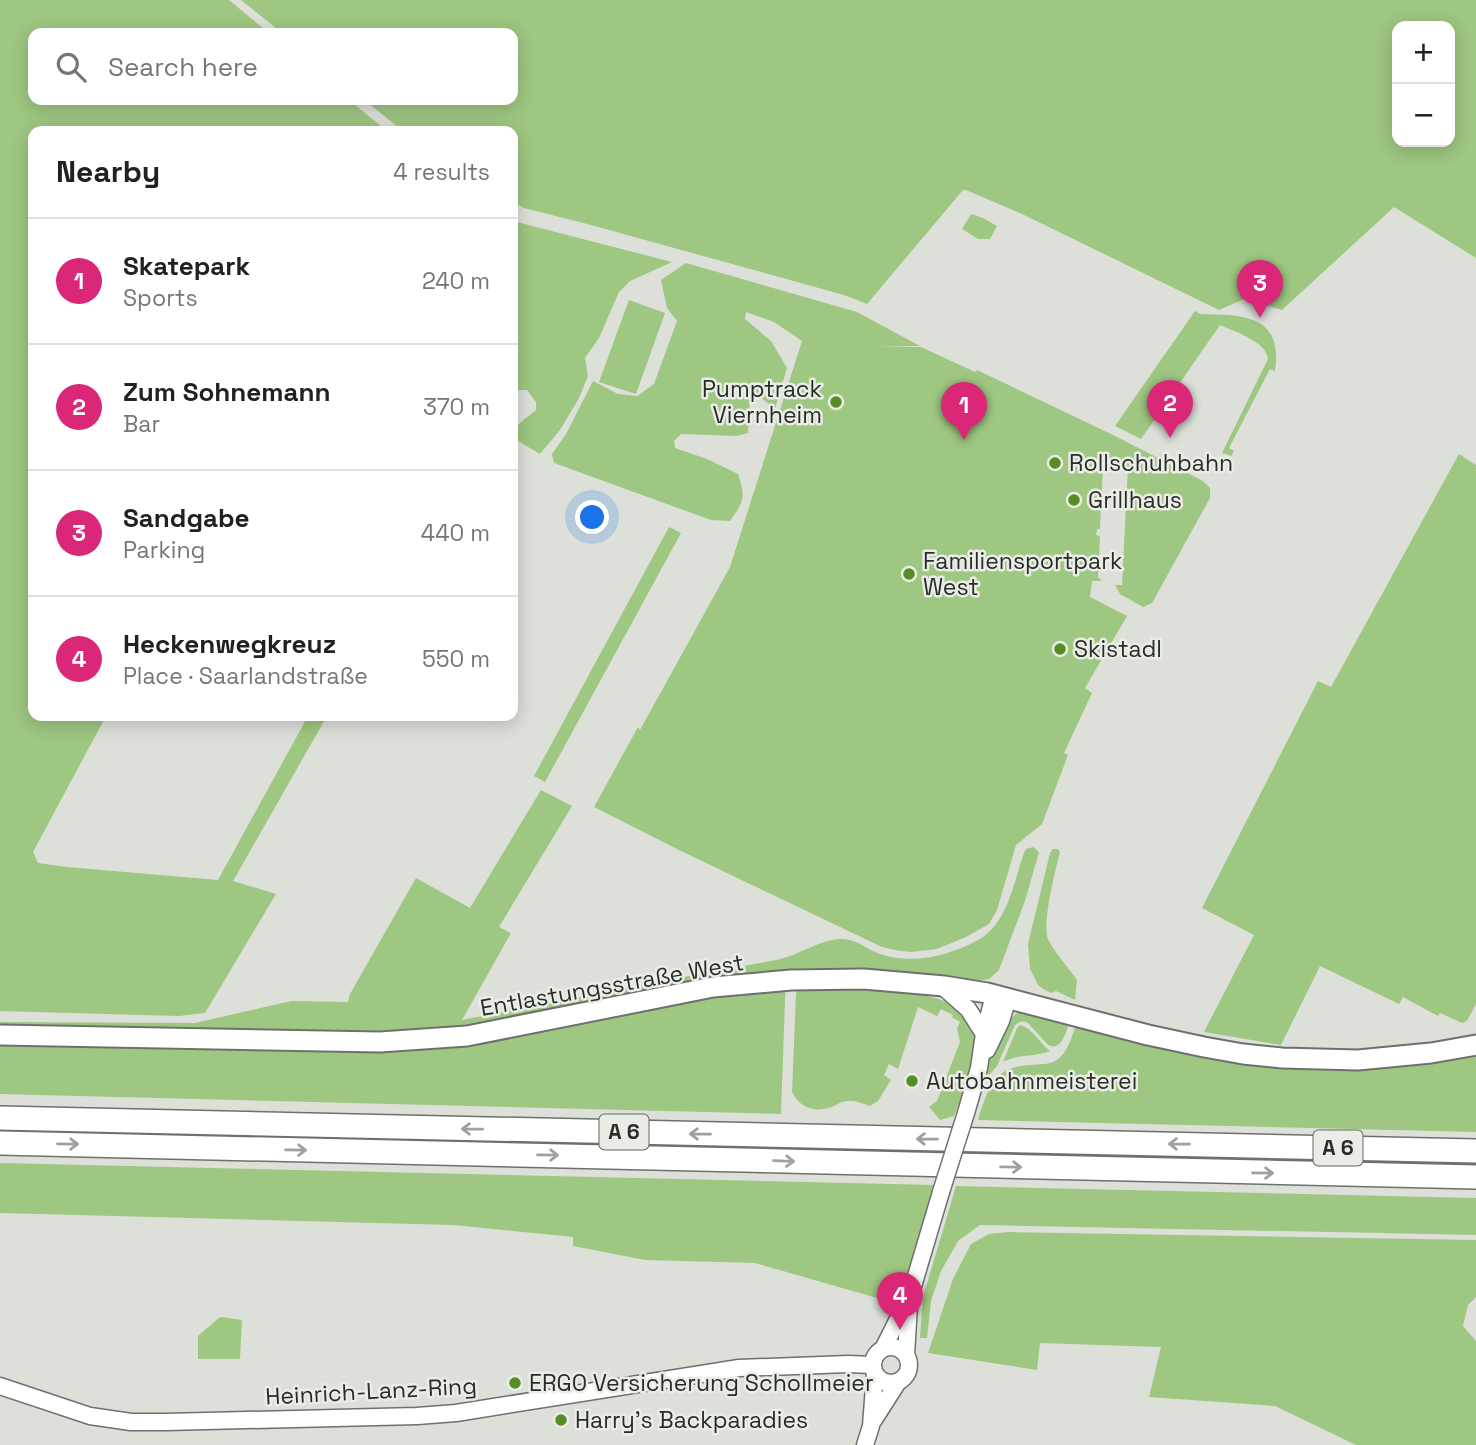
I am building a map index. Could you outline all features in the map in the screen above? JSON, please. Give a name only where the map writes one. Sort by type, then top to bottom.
[{"type":"highway","name":"A 6","points":[[0,1118],[1476,1151]]},
{"type":"highway","name":"A 6","points":[[0,1143],[1476,1177]]},
{"type":"main road","name":"Entlastungsstraße West","points":[[0,1035],[380,1042],[467,1036],[713,987],[791,980],[864,979],[942,986],[1001,996],[1204,1047],[1282,1058],[1358,1060],[1431,1053],[1476,1045]]},
{"type":"street","points":[[942,986],[968,1009],[984,1034]]},
{"type":"street","points":[[865,1445],[871,1426],[909,1368],[906,1355],[911,1293],[979,1068],[984,1034],[1001,996]]},
{"type":"street","points":[[979,1068],[1001,1021],[1001,996]]},
{"type":"street","points":[[871,1426],[876,1356],[883,1349],[911,1293]]},
{"type":"street","points":[[883,1349],[896,1348],[906,1355]]},
{"type":"street","name":"Heinrich-Lanz-Ring","points":[[0,1386],[90,1416],[131,1422],[166,1422],[443,1414],[739,1368],[848,1364],[874,1369]]},
{"type":"street","points":[[874,1369],[885,1382],[898,1382]]},
{"type":"green space","points":[[0,0],[229,0],[263,28],[28,28],[28,105],[355,105],[381,126],[28,126],[28,721],[103,721],[33,852],[38,863],[218,880],[305,721],[324,721],[233,881],[276,894],[205,1013],[179,1016],[0,1011]]},
{"type":"green space","points":[[241,0],[1476,0],[1476,258],[1394,207],[1282,310],[1244,299],[1219,310],[1022,214],[963,190],[867,304],[844,295],[524,208],[518,205],[518,126],[397,126],[370,105],[518,105],[518,28],[276,28]]},
{"type":"green space","points":[[971,214],[997,226],[990,239],[978,239],[962,229]]},
{"type":"green space","points":[[518,222],[672,262],[630,281],[619,292],[599,338],[585,358],[588,376],[579,398],[560,430],[540,454],[518,441],[518,426],[536,410],[536,402],[527,390],[519,390]]},
{"type":"green space","name":"Familiensportpark West","points":[[686,263],[857,312],[920,346],[874,347],[921,347],[975,372],[977,370],[1111,434],[1203,481],[1210,488],[1210,498],[1152,603],[1143,607],[1120,594],[1115,585],[1122,585],[1128,466],[1109,462],[1108,465],[1103,465],[1100,529],[1097,529],[1096,535],[1100,536],[1098,578],[1101,581],[1092,581],[1090,597],[1127,616],[1085,688],[1092,693],[1064,753],[1068,755],[1042,824],[1016,845],[997,910],[989,924],[937,949],[910,952],[882,947],[594,807],[730,567],[802,341],[774,322],[746,312],[745,319],[771,341],[787,368],[775,409],[759,396],[750,398],[748,433],[736,436],[681,434],[674,441],[675,448],[738,474],[742,499],[730,521],[711,520],[554,463],[552,454],[566,434],[593,381],[618,394],[637,396],[654,384],[677,321],[667,308],[661,280]]},
{"type":"green space","points":[[629,300],[665,313],[636,394],[599,382]]},
{"type":"green space","points":[[1195,311],[1200,314],[1245,317],[1266,328],[1273,338],[1276,352],[1275,371],[1270,369],[1229,448],[1234,451],[1231,456],[1222,453],[1268,359],[1256,342],[1220,325],[1141,439],[1115,426]]},
{"type":"green space","points":[[1459,454],[1476,465],[1476,1004],[1467,1021],[1462,1023],[1440,1013],[1438,1016],[1403,997],[1399,1004],[1320,966],[1281,1045],[1204,1032],[1254,935],[1202,908],[1318,681],[1331,687]]},
{"type":"green space","points":[[669,527],[681,533],[545,782],[534,776]]},
{"type":"green space","points":[[541,790],[572,806],[499,927],[511,933],[462,1020],[776,960],[833,940],[851,940],[875,952],[905,959],[943,954],[967,946],[988,933],[1008,902],[1026,849],[1033,847],[1039,852],[1025,901],[999,970],[989,979],[976,981],[874,971],[786,973],[781,1114],[0,1094],[0,1022],[195,1023],[291,1001],[348,1002],[416,878],[470,908]]},
{"type":"green space","points":[[1053,849],[1060,852],[1050,897],[1048,939],[1077,980],[1075,1000],[1056,991],[1051,993],[1043,989],[1030,969],[1028,944]]},
{"type":"green space","points":[[823,987],[920,995],[955,1005],[966,1014],[975,1037],[974,1056],[961,1104],[954,1116],[940,1120],[929,1107],[937,1101],[960,1042],[957,1028],[960,1022],[941,1009],[937,1016],[918,1007],[898,1069],[889,1064],[884,1075],[891,1080],[878,1101],[870,1106],[846,1101],[819,1109],[808,1108],[799,1102],[792,1092],[796,994],[798,989]]},
{"type":"green space","points":[[1018,1013],[1043,1017],[1068,1026],[1064,1038],[1056,1046],[1048,1045],[1028,1023],[1018,1023],[997,1066],[984,1081],[979,1093],[999,1037],[1011,1018]]},
{"type":"green space","points":[[1020,1025],[1029,1029],[1050,1051],[1003,1062],[1017,1028]]},
{"type":"green space","points":[[1076,1026],[1155,1046],[1238,1061],[1476,1053],[1476,1132],[978,1120],[989,1090],[1000,1075],[1018,1067],[1048,1064],[1057,1060],[1067,1049]]},
{"type":"green space","points":[[0,1163],[934,1185],[902,1292],[896,1291],[877,1298],[755,1263],[645,1260],[573,1246],[573,1237],[453,1225],[0,1213]]},
{"type":"green space","points":[[956,1186],[1476,1198],[1476,1235],[980,1225],[958,1241],[941,1271],[931,1301],[927,1338],[920,1338],[923,1297]]},
{"type":"green space","points":[[1008,1232],[1476,1240],[1476,1297],[1468,1305],[1463,1326],[1476,1341],[1476,1445],[1356,1445],[1275,1406],[1149,1397],[1161,1347],[1040,1343],[1037,1370],[928,1353],[953,1279],[971,1244],[989,1234]]},
{"type":"green space","points":[[220,1317],[242,1320],[240,1359],[198,1359],[198,1336]]},
{"type":"place","name":"Sandgabe","points":[[1260,318]]},
{"type":"place","name":"Pumptrack Viernheim","points":[[836,402]]},
{"type":"place","name":"Zum Sohnemann","points":[[1170,438]]},
{"type":"place","name":"Skatepark","points":[[964,440]]},
{"type":"place","name":"Rollschuhbahn","points":[[1055,463]]},
{"type":"place","name":"Grillhaus","points":[[1074,500]]},
{"type":"place","name":"Familiensportpark West","points":[[909,574]]},
{"type":"place","name":"Skistadl","points":[[1060,649]]},
{"type":"place","name":"Autobahnmeisterei","points":[[912,1081]]},
{"type":"place","name":"Heckenwegkreuz","points":[[900,1330]]},
{"type":"place","name":"ERGO Versicherung Schollmeier","points":[[515,1383]]},
{"type":"place","name":"Harry's Backparadies","points":[[561,1420]]}]
